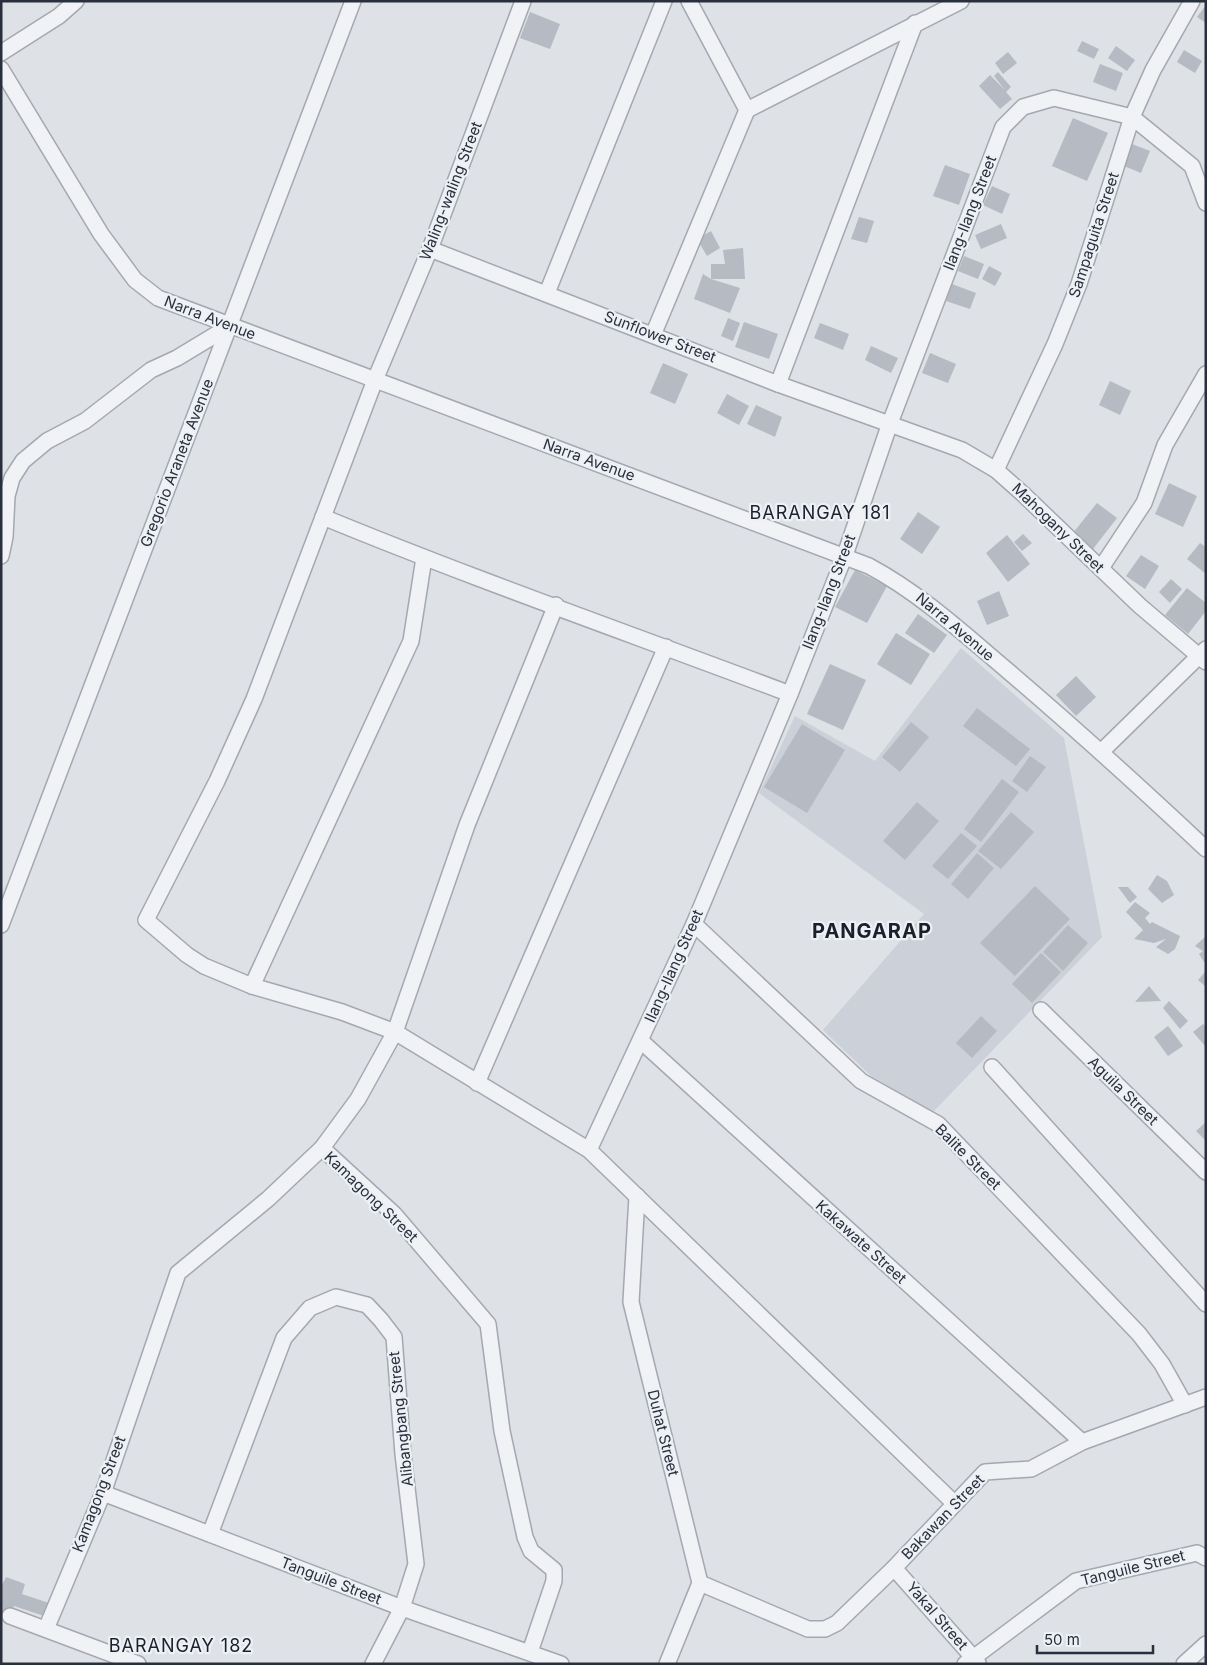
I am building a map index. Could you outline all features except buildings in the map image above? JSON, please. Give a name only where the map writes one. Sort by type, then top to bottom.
[{"type":"street","points":[[1,53],[59,16],[76,1]]},
{"type":"street","name":"Gregorio Araneta Avenue","points":[[1,925],[353,1]]},
{"type":"street","name":"Waling-waling Street","points":[[252,986],[204,966],[187,955],[146,920],[217,781],[254,699],[374,380],[430,249],[523,1]]},
{"type":"street","points":[[547,293],[664,1]]},
{"type":"street","points":[[689,1],[747,110]]},
{"type":"street","points":[[653,335],[747,110],[961,1]]},
{"type":"street","name":"Sampaguita Street","points":[[996,470],[1051,352],[1079,284],[1132,117],[1153,70],[1192,1]]},
{"type":"street","points":[[778,384],[915,23]]},
{"type":"street","name":"Narra Avenue","points":[[1,69],[96,226],[135,280],[158,298],[845,555],[892,578],[914,592],[1102,751],[1206,849]]},
{"type":"street","name":"Ilang-Ilang Street","points":[[589,1150],[694,924],[790,694],[845,555],[890,423],[1003,127],[1024,107],[1054,98],[1132,117]]},
{"type":"street","points":[[1132,117],[1192,166],[1206,203]]},
{"type":"street","name":"Sunflower Street","points":[[430,249],[778,384],[890,423]]},
{"type":"street","points":[[1,556],[5,538],[7,496],[12,478],[23,461],[47,441],[85,421],[152,370],[177,358],[230,326]]},
{"type":"street","points":[[1101,568],[1144,503],[1165,446],[1206,374]]},
{"type":"street","name":"Mahogany Street","points":[[890,423],[962,450],[996,470],[1140,606],[1204,656]]},
{"type":"street","points":[[323,516],[424,558],[556,605],[790,694]]},
{"type":"street","points":[[424,558],[411,641],[252,986],[342,1012],[395,1032],[589,1150],[954,1502]]},
{"type":"street","points":[[322,1148],[358,1099],[395,1032],[467,825],[556,605]]},
{"type":"street","points":[[477,1083],[666,647]]},
{"type":"street","points":[[1102,751],[1204,656]]},
{"type":"street","name":"Balite Street","points":[[694,924],[861,1081],[938,1124],[1139,1334],[1162,1364],[1185,1405]]},
{"type":"street","name":"Aguila Street","points":[[1041,1010],[1206,1172]]},
{"type":"street","name":"Kakawate Street","points":[[641,1041],[1082,1442]]},
{"type":"street","points":[[992,1067],[1206,1304]]},
{"type":"street","name":"Kamagong Street","points":[[46,1629],[103,1493],[178,1273],[268,1199],[322,1148],[395,1216],[488,1324],[502,1431],[525,1537],[531,1551],[554,1570],[554,1581],[530,1652]]},
{"type":"street","name":"Duhat Street","points":[[637,1196],[631,1302],[700,1583]]},
{"type":"street","name":"Alibangbang Street","points":[[210,1534],[284,1338],[310,1308],[336,1297],[367,1305],[394,1337],[403,1454],[416,1564],[402,1608],[373,1664]]},
{"type":"street","name":"Bakawan Street","points":[[700,1583],[808,1629],[825,1629],[837,1623],[894,1568],[954,1502],[985,1472],[1031,1470],[1082,1442],[1206,1397]]},
{"type":"street","name":"Tanguile Street","points":[[103,1493],[402,1608],[561,1664]]},
{"type":"street","name":"Tanguile Street","points":[[972,1661],[1076,1581],[1197,1553],[1206,1558]]},
{"type":"street","name":"Yakal Street","points":[[894,1568],[972,1661]]},
{"type":"street","points":[[667,1664],[700,1583]]},
{"type":"street","points":[[10,1616],[138,1664]]},
{"type":"street","points":[[1184,1664],[1206,1644]]},
{"type":"shaded area","points":[[961,648],[1064,738],[1102,937],[933,1112],[871,1076],[823,1030],[924,914],[759,793],[795,716],[875,761]]},
{"type":"district","name":"BARANGAY 181","points":[[820,513]]},
{"type":"district","name":"PANGARAP","points":[[872,931]]},
{"type":"district","name":"BARANGAY 182","points":[[181,1646]]}]
